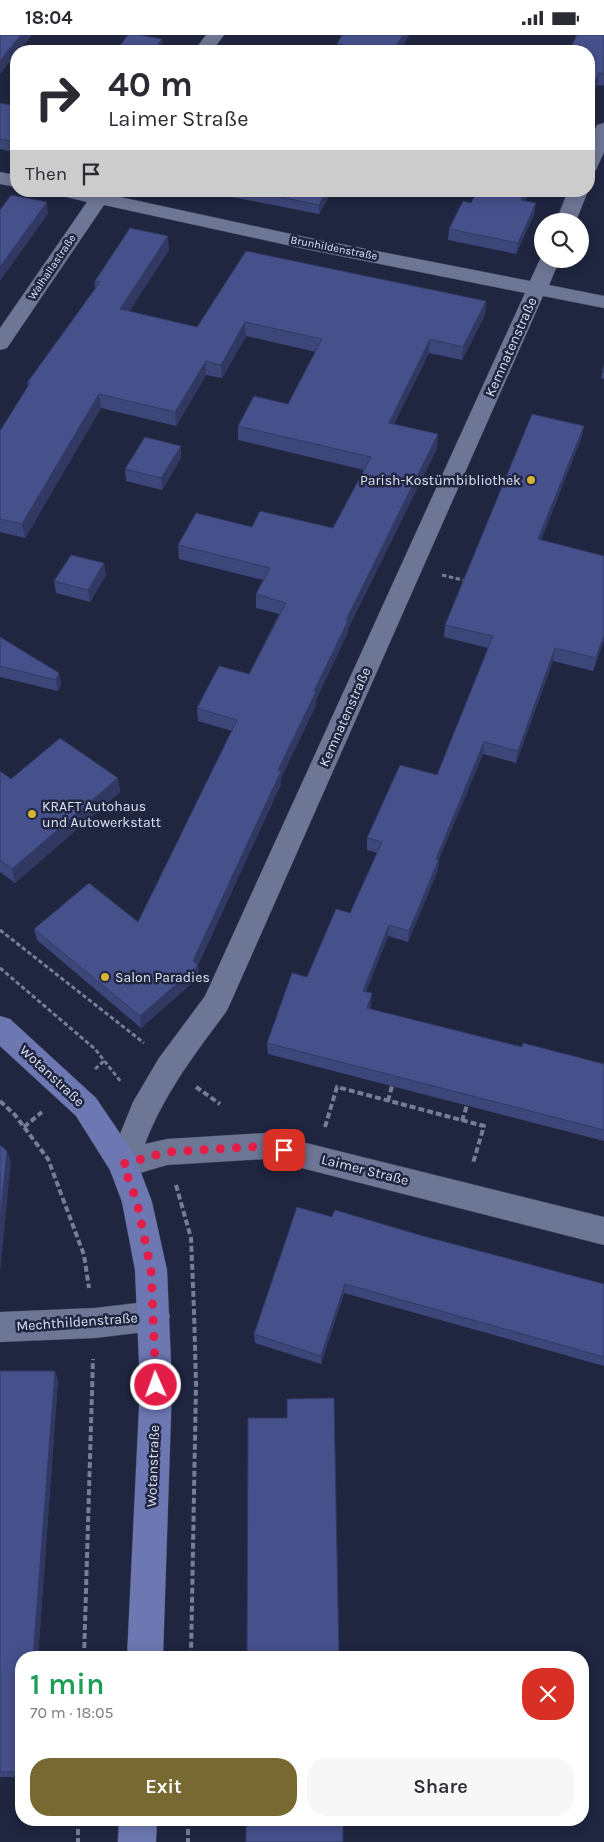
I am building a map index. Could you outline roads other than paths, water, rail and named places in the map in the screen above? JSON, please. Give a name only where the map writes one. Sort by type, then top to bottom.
[{"type":"main road","name":"Wotanstraße","points":[[0,1028],[86,1107],[123,1164],[137,1202],[151,1270],[156,1385],[145,1651]]},
{"type":"main road","points":[[137,1842],[138,1826]]},
{"type":"street","points":[[595,151],[604,129]]},
{"type":"street","name":"Walhallastraße","points":[[0,343],[100,197]]},
{"type":"street","name":"Brunhildenstraße","points":[[110,197],[604,302]]},
{"type":"street","points":[[569,213],[576,197]]},
{"type":"street","name":"Kemnatenstraße","points":[[123,1164],[143,1111],[169,1067],[216,1005],[546,268]]},
{"type":"street","name":"Laimer Straße","points":[[123,1164],[167,1152],[266,1146],[604,1231]]},
{"type":"street","name":"Mechthildenstraße","points":[[0,1327],[95,1323],[154,1316]]},
{"type":"place","name":"Parish-Kostümbibliothek","points":[[531,480]]},
{"type":"place","name":"KRAFT Autohaus und Autowerkstatt","points":[[32,814]]},
{"type":"place","name":"Salon Paradies","points":[[105,977]]}]
